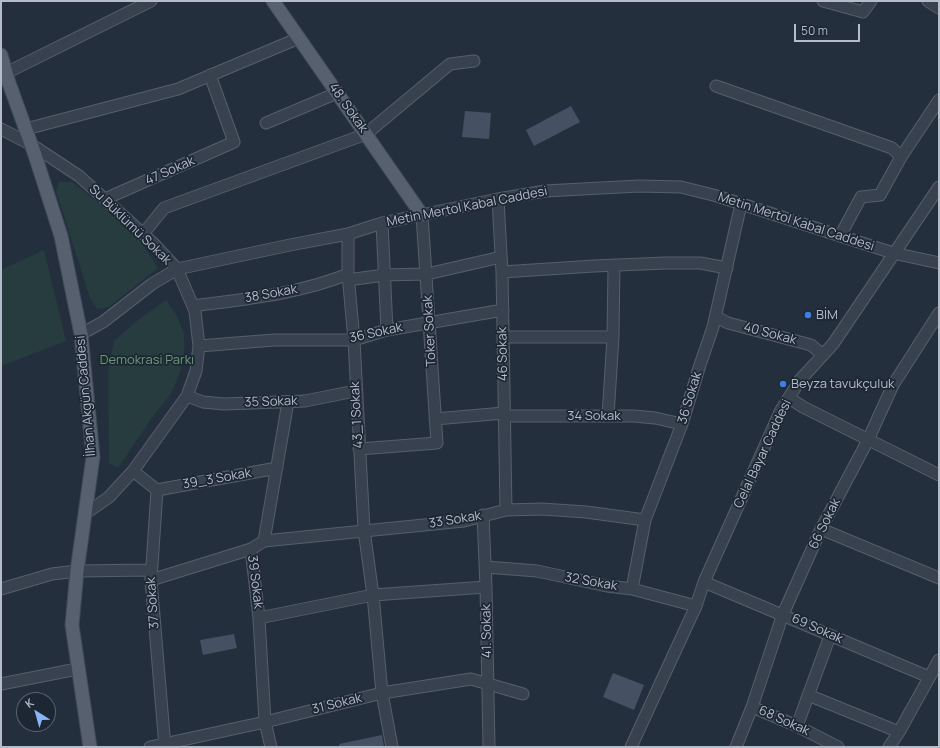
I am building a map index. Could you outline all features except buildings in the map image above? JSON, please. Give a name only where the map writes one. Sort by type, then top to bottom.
[{"type":"main road","name":"48. Sokak","points":[[273,1],[422,215]]},
{"type":"main road","name":"İlhan Akgün Caddesi","points":[[1,54],[6,73],[32,145],[61,236],[81,334],[93,457],[77,571],[72,625],[77,669],[90,747]]},
{"type":"street","points":[[6,73],[150,1]]},
{"type":"street","points":[[827,2],[863,12],[871,1]]},
{"type":"street","points":[[928,1],[939,8]]},
{"type":"street","points":[[26,129],[178,89],[299,38]]},
{"type":"street","points":[[143,234],[164,208],[366,134],[450,64],[474,62]]},
{"type":"street","name":"47 Sokak","points":[[105,200],[234,142],[210,75]]},
{"type":"street","points":[[716,86],[892,148],[902,157]]},
{"type":"street","points":[[266,123],[337,93]]},
{"type":"street","points":[[840,236],[861,197],[880,195],[902,157],[939,100]]},
{"type":"street","name":"Su Büklümü Sokak","points":[[1,129],[32,145],[79,176],[143,234],[176,269],[195,311],[199,346],[196,371],[187,396],[134,471],[109,497],[85,514]]},
{"type":"street","name":"Metin Mertol Kabal Caddesi","points":[[81,334],[102,322],[152,284],[176,269],[348,234],[382,223],[498,199],[545,191],[639,186],[681,187],[741,204],[893,253],[939,263]]},
{"type":"street","name":"Celal Bayar Caddesi","points":[[631,747],[696,606],[704,582],[782,410],[800,380],[833,344],[939,187]]},
{"type":"street","name":"46 Sokak","points":[[498,199],[503,310],[506,510]]},
{"type":"street","name":"36 Sokak","points":[[632,589],[645,520],[682,424],[716,317],[741,204]]},
{"type":"street","name":"Toker Sokak","points":[[359,448],[437,444],[422,215]]},
{"type":"street","points":[[382,223],[388,330]]},
{"type":"street","name":"43_1 Sokak","points":[[348,234],[348,277],[354,340],[364,530],[373,595],[382,693],[392,747]]},
{"type":"street","name":"38 Sokak","points":[[192,306],[246,299],[304,288],[348,277],[427,274],[501,257]]},
{"type":"street","points":[[502,272],[614,265],[700,263],[727,268]]},
{"type":"street","points":[[608,416],[613,337],[614,265]]},
{"type":"street","name":"36 Sokak","points":[[199,346],[274,340],[354,340],[388,330],[503,310]]},
{"type":"street","name":"66 Sokak","points":[[736,747],[752,707],[782,614],[821,529],[868,440],[893,385],[939,314]]},
{"type":"street","name":"40 Sokak","points":[[716,317],[728,323],[811,345],[823,355]]},
{"type":"street","points":[[503,337],[613,337]]},
{"type":"street","name":"35 Sokak","points":[[187,396],[203,402],[224,404],[305,401],[356,391]]},
{"type":"street","points":[[789,398],[803,407],[939,475]]},
{"type":"street","name":"39 Sokak","points":[[272,747],[265,722],[259,618],[251,549],[264,541],[288,402]]},
{"type":"street","name":"34 Sokak","points":[[435,419],[504,415],[608,416],[655,418],[682,424]]},
{"type":"street","name":"39_3 Sokak","points":[[157,490],[277,468]]},
{"type":"street","points":[[134,471],[157,490]]},
{"type":"street","name":"37 Sokak","points":[[157,490],[151,575],[165,745]]},
{"type":"street","name":"33 Sokak","points":[[264,541],[464,521],[506,510],[542,509],[586,512],[645,520]]},
{"type":"street","name":"41. Sokak","points":[[483,515],[486,567],[489,747]]},
{"type":"street","points":[[821,529],[939,578]]},
{"type":"street","points":[[1,588],[52,574],[77,571],[151,575],[251,549]]},
{"type":"street","name":"32 Sokak","points":[[486,567],[537,571],[607,586],[632,589],[696,606]]},
{"type":"street","name":"69 Sokak","points":[[704,582],[929,677]]},
{"type":"street","points":[[259,618],[373,595],[486,587]]},
{"type":"street","points":[[797,726],[830,636]]},
{"type":"street","points":[[889,747],[939,660]]},
{"type":"street","points":[[1,684],[77,669]]},
{"type":"street","name":"31 Sokak","points":[[150,747],[165,745],[265,722],[382,693],[471,678],[523,694]]},
{"type":"street","points":[[808,695],[899,732]]},
{"type":"street","name":"68 Sokak","points":[[752,707],[797,726],[838,747]]},
{"type":"green space","points":[[59,182],[72,182],[116,217],[138,238],[158,268],[109,307],[97,309],[90,298],[56,191]]},
{"type":"green space","points":[[44,250],[66,341],[1,366],[1,270]]},
{"type":"green space","name":"Demokrasi Parkı","points":[[166,300],[177,316],[184,334],[184,356],[181,369],[172,392],[151,419],[118,468],[109,463],[108,372],[114,341],[138,320]]},
{"type":"place","name":"BİM","points":[[808,315]]},
{"type":"place","name":"Beyza tavukçuluk","points":[[783,384]]}]
